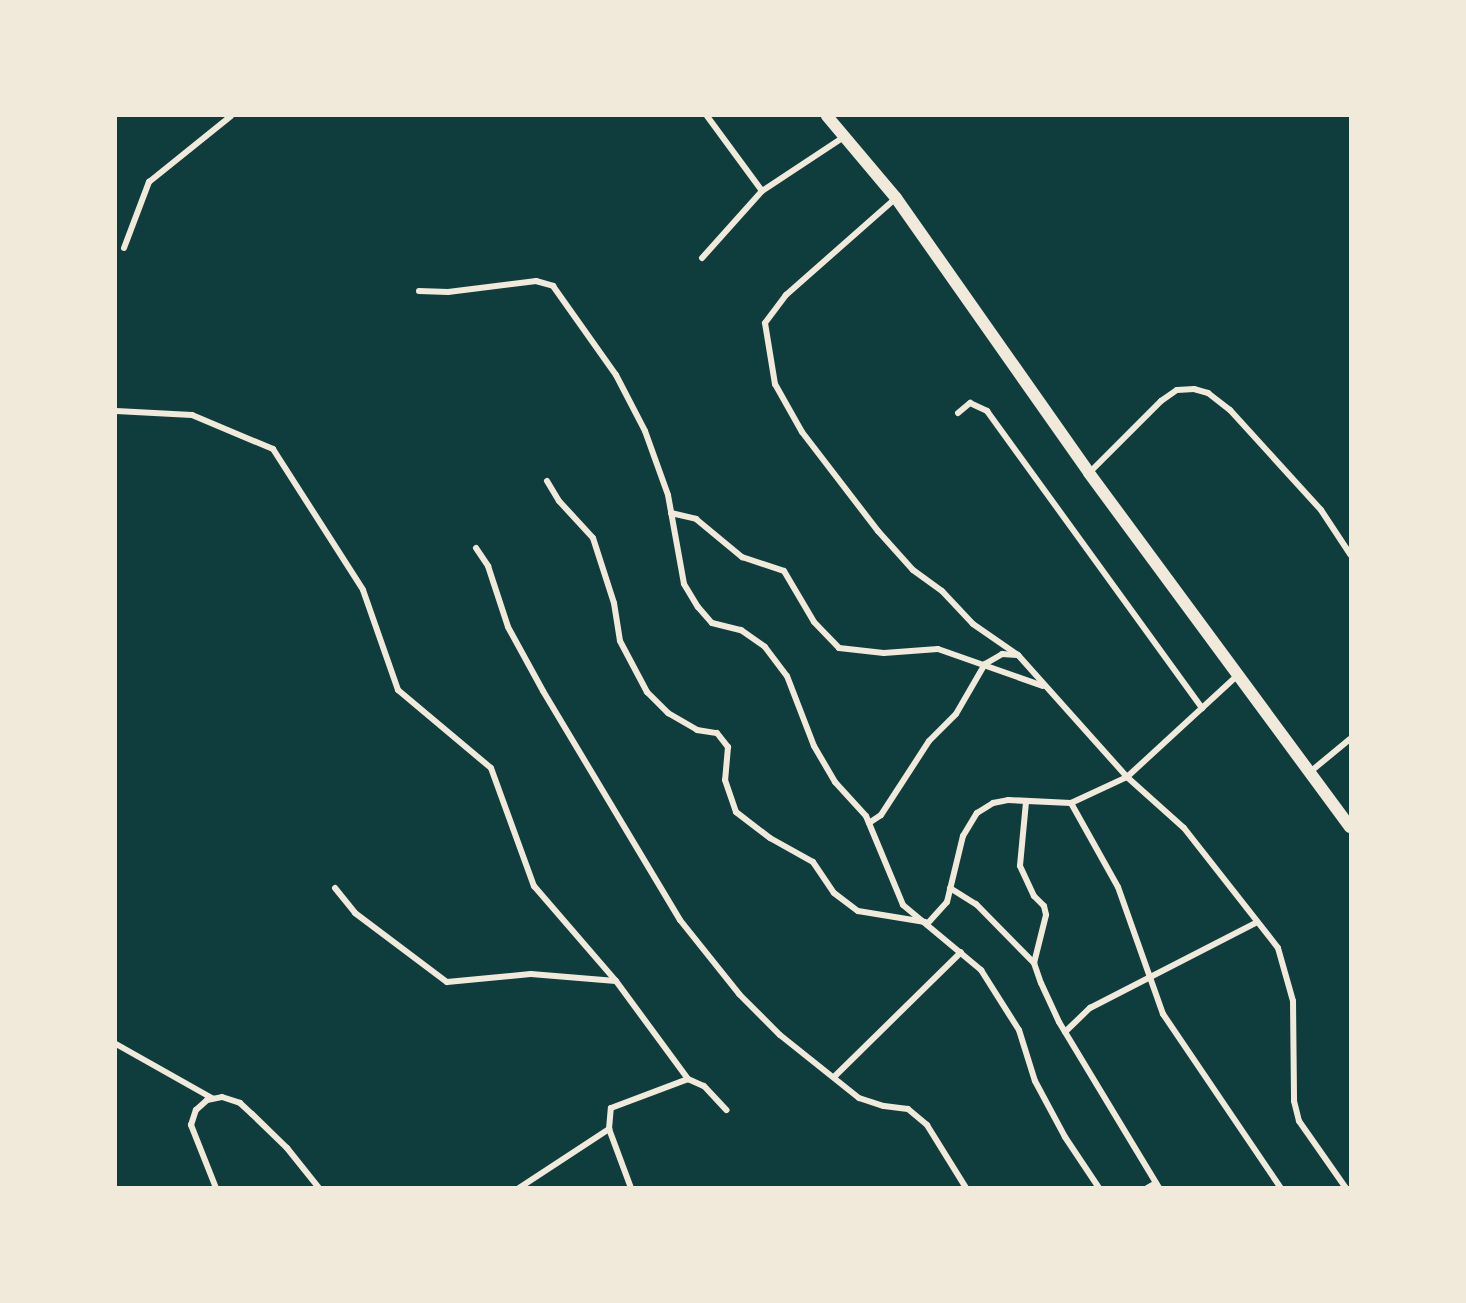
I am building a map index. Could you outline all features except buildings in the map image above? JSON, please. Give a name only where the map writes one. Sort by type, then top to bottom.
[{"type":"main road","points":[[827,116],[896,198],[1089,473],[1350,827]]},
{"type":"street","points":[[124,248],[149,182],[231,116]]},
{"type":"street","points":[[707,116],[762,190]]},
{"type":"street","points":[[702,258],[762,190],[844,136]]},
{"type":"street","points":[[896,198],[786,295],[765,323],[775,384],[801,432],[885,539],[979,629],[1017,655],[1127,777],[1184,828],[1278,948],[1293,1001],[1294,1101],[1299,1121],[1346,1188]]},
{"type":"street","points":[[419,291],[448,292],[536,281],[554,286],[616,375],[645,431],[671,513],[684,584],[698,607],[712,623],[741,630],[765,647],[786,676],[814,746],[835,782],[869,823],[903,905],[928,923],[981,970],[1019,1030],[1035,1081],[1065,1137],[1100,1188]]},
{"type":"street","points":[[1089,473],[1161,400],[1177,390],[1194,389],[1208,393],[1230,410],[1321,510],[1350,554]]},
{"type":"street","points":[[958,412],[970,403],[987,411],[1202,708]]},
{"type":"street","points":[[116,411],[192,415],[273,449],[363,590],[398,690],[491,768],[534,886],[616,981],[688,1079],[704,1086],[726,1110]]},
{"type":"street","points":[[547,481],[559,501],[593,538],[614,603],[620,641],[647,692],[669,713],[697,730],[717,733],[728,747],[725,780],[736,812],[770,838],[813,861],[834,892],[858,911],[928,923]]},
{"type":"street","points":[[671,513],[696,519],[742,557],[784,571],[814,622],[839,648],[884,653],[938,649],[1043,686]]},
{"type":"street","points":[[476,548],[488,566],[508,627],[543,691],[680,920],[739,994],[780,1035],[860,1098],[884,1106],[908,1108],[927,1125],[966,1188]]},
{"type":"street","points":[[869,823],[881,816],[929,741],[956,714],[985,664],[1002,654],[1017,655]]},
{"type":"street","points":[[928,923],[942,909],[950,888],[963,836],[977,813],[993,802],[1071,803],[1127,777],[1238,675]]},
{"type":"street","points":[[1310,772],[1350,739]]},
{"type":"street","points":[[1026,802],[1020,866],[1046,915],[1034,963]]},
{"type":"street","points":[[1071,803],[1118,887],[1163,1014],[1197,1068],[1281,1188]]},
{"type":"street","points":[[335,888],[356,913],[447,982],[531,974],[616,981]]},
{"type":"street","points":[[950,888],[976,904],[1034,963],[1065,1032],[1158,1185],[1147,1188]]},
{"type":"street","points":[[1065,1032],[1090,1008],[1257,922]]},
{"type":"street","points":[[834,1077],[961,952]]},
{"type":"street","points":[[116,1044],[212,1098],[240,1103],[287,1148],[319,1188]]},
{"type":"street","points":[[632,1188],[609,1129],[611,1108],[688,1079]]},
{"type":"street","points":[[212,1098],[196,1110],[191,1125],[216,1188]]},
{"type":"street","points":[[519,1188],[609,1129]]}]
